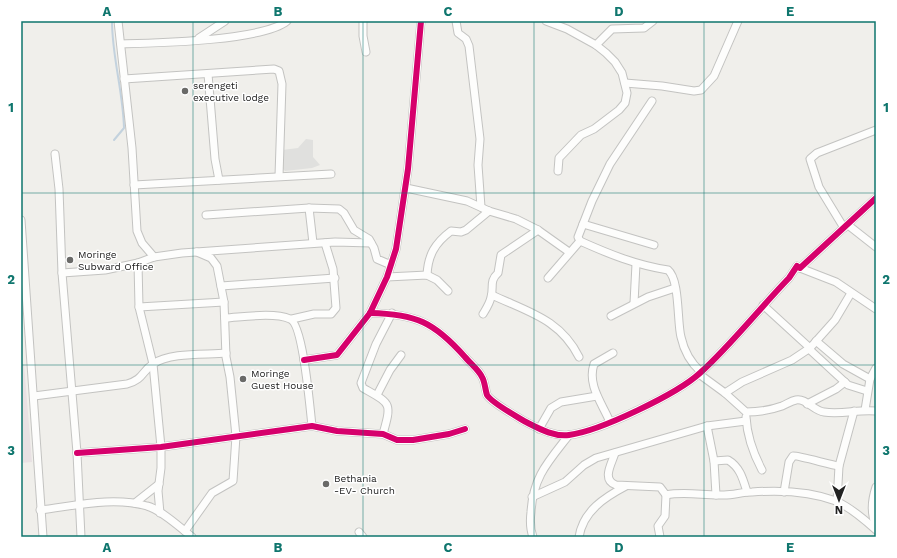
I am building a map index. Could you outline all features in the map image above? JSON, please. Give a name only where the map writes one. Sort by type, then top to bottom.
[{"type":"street","points":[[118,21],[132,148],[137,232],[142,243],[154,257]]},
{"type":"street","points":[[197,40],[225,21]]},
{"type":"street","points":[[121,44],[197,40],[247,34],[276,27],[287,21]]},
{"type":"street","points":[[363,21],[363,36],[366,52]]},
{"type":"street","points":[[304,360],[337,355],[370,313],[387,277],[391,265],[406,188],[421,21]]},
{"type":"street","points":[[456,21],[458,33],[466,39],[469,46],[480,140],[478,165],[481,207]]},
{"type":"street","points":[[546,21],[567,29],[596,45],[615,62],[626,83],[627,93],[625,103],[609,119],[577,139],[560,158],[558,171]]},
{"type":"street","points":[[596,45],[612,29],[644,28],[653,21]]},
{"type":"street","points":[[626,83],[662,86],[694,91],[701,90],[714,76],[738,21]]},
{"type":"street","points":[[124,79],[274,69],[279,71],[282,84],[280,176]]},
{"type":"street","points":[[208,74],[215,159],[219,180]]},
{"type":"street","points":[[580,241],[578,237],[583,224],[610,164],[652,102]]},
{"type":"street","points":[[876,130],[817,153],[810,159],[820,187],[846,226],[876,247]]},
{"type":"street","points":[[56,154],[62,273],[73,392],[81,537]]},
{"type":"street","points":[[134,185],[331,174]]},
{"type":"street","points":[[406,188],[467,201],[489,211],[516,219],[538,230],[569,252]]},
{"type":"street","points":[[800,268],[876,198]]},
{"type":"street","points":[[206,215],[310,208],[339,209],[344,213],[354,230],[365,235],[371,243],[378,259],[391,265]]},
{"type":"street","points":[[310,208],[313,243]]},
{"type":"street","points":[[427,275],[427,262],[431,251],[443,237],[451,231],[461,232],[466,230],[489,211]]},
{"type":"street","points":[[21,220],[43,537]]},
{"type":"street","points":[[583,224],[654,245]]},
{"type":"street","points":[[137,232],[143,227]]},
{"type":"street","points":[[483,314],[492,295],[491,284],[494,276],[498,273],[501,255],[538,230]]},
{"type":"street","points":[[548,278],[580,241]]},
{"type":"street","points":[[580,241],[613,256],[636,264],[668,270],[671,272],[675,288],[680,337],[693,364],[700,373],[746,412],[756,412],[774,408],[797,400],[808,404],[815,410],[824,412],[865,410],[876,411]]},
{"type":"street","points":[[62,273],[105,270],[138,263],[154,257],[197,252],[313,243],[371,243]]},
{"type":"street","points":[[225,318],[258,316],[283,317],[292,319],[314,314],[330,314],[336,308],[334,278],[325,243]]},
{"type":"street","points":[[185,531],[212,492],[233,481],[236,436],[226,353],[224,302],[217,266],[211,258],[197,252]]},
{"type":"street","points":[[138,263],[139,307],[153,364],[161,447],[159,484],[160,513]]},
{"type":"street","points":[[634,303],[636,264]]},
{"type":"street","points":[[370,313],[392,313],[409,316],[425,322],[441,332],[482,377],[488,395],[514,415],[538,429],[556,435],[569,435],[610,422],[673,392],[700,373],[789,278],[797,266],[836,282],[876,309]]},
{"type":"street","points":[[387,277],[427,275],[437,280],[448,291]]},
{"type":"street","points":[[221,286],[334,278]]},
{"type":"street","points":[[611,316],[634,303],[675,288]]},
{"type":"street","points":[[725,393],[742,382],[792,360],[810,348],[835,320],[851,293]]},
{"type":"street","points":[[492,295],[551,322],[573,345],[579,357]]},
{"type":"street","points":[[139,307],[224,302]]},
{"type":"street","points":[[763,304],[845,382],[867,391]]},
{"type":"street","points":[[383,434],[390,411],[389,405],[377,395],[363,388],[361,383],[376,344],[392,313]]},
{"type":"street","points":[[292,319],[296,326],[304,360],[312,426]]},
{"type":"street","points":[[816,341],[843,364],[870,379]]},
{"type":"street","points":[[610,422],[597,396],[592,371],[594,364],[613,352]]},
{"type":"street","points":[[34,396],[127,384],[138,381],[153,364],[176,356],[226,353]]},
{"type":"street","points":[[377,395],[390,370],[401,355]]},
{"type":"street","points":[[865,410],[870,379],[876,368]]},
{"type":"street","points":[[808,404],[845,382]]},
{"type":"street","points":[[538,429],[551,408],[561,402],[597,396]]},
{"type":"street","points":[[837,502],[839,466],[854,411]]},
{"type":"street","points":[[746,412],[746,421],[754,454],[762,470]]},
{"type":"street","points":[[532,497],[565,482],[584,465],[596,458],[707,426],[746,421]]},
{"type":"street","points":[[77,453],[161,447],[312,426],[337,431],[383,434],[397,440],[413,440],[450,434],[465,429]]},
{"type":"street","points":[[707,426],[714,461],[716,495]]},
{"type":"street","points":[[533,537],[531,518],[532,497],[536,483],[543,470],[569,435]]},
{"type":"street","points":[[615,453],[608,473],[608,480],[610,484],[660,487],[666,495],[666,516],[658,526],[660,537]]},
{"type":"street","points":[[784,492],[788,462],[793,456],[839,466]]},
{"type":"street","points":[[714,461],[728,460],[736,466],[742,475],[747,492]]},
{"type":"street","points":[[135,503],[159,484]]},
{"type":"street","points":[[579,537],[586,519],[596,505],[626,486]]},
{"type":"street","points":[[876,487],[871,504],[872,516],[876,529]]},
{"type":"street","points":[[666,495],[691,493],[734,495],[747,492],[784,492],[820,496],[837,502],[859,515],[876,529]]},
{"type":"street","points":[[40,510],[100,503],[135,503],[148,506],[160,513],[192,537]]},
{"type":"shaded area","points":[[306,139],[313,140],[313,157],[320,165],[312,168],[285,171],[281,167],[282,150],[298,148]]},
{"type":"shaded area","points":[[24,364],[32,462],[21,463],[21,365]]},
{"type":"waterway","points":[[112,21],[112,34],[122,101],[124,128],[114,140]]},
{"type":"cycle path","points":[[304,360],[337,355],[370,313],[387,277],[396,249],[408,169],[421,21]]},
{"type":"cycle path","points":[[370,313],[400,315],[423,322],[433,328],[454,345],[481,374],[487,395],[499,405],[524,421],[557,435],[569,435],[583,432],[599,427],[638,410],[657,401],[689,382],[734,339],[789,278],[797,266],[800,268],[876,198]]},
{"type":"cycle path","points":[[77,453],[161,447],[312,426],[337,431],[383,434],[397,440],[413,440],[449,434],[465,429]]},
{"type":"place","name":"serengeti executive lodge","points":[[185,91]]},
{"type":"place","name":"Moringe Subward Office","points":[[70,260]]},
{"type":"place","name":"Moringe Guest House","points":[[243,379]]},
{"type":"place","name":"Bethania -EV- Church","points":[[326,484]]}]
